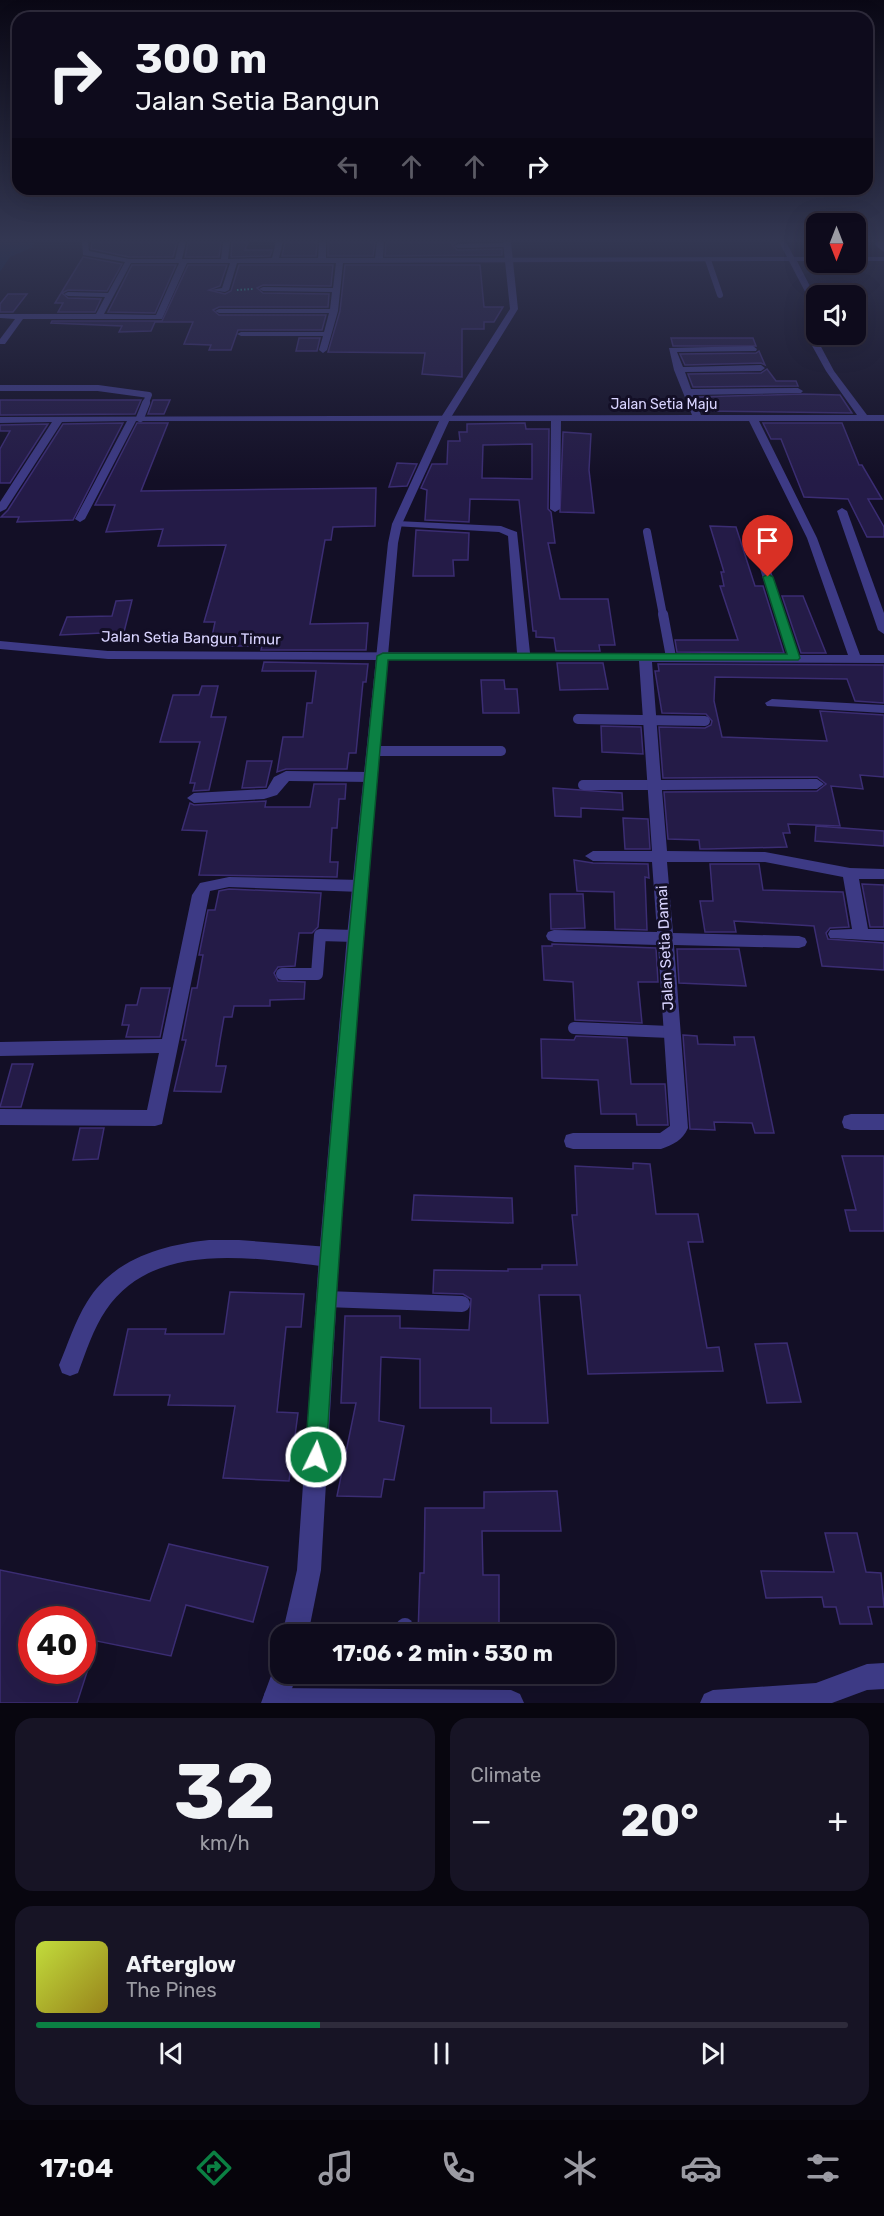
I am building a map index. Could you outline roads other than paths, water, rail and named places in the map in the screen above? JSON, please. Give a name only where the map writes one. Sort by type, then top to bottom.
[{"type":"street","points":[[2,342],[16,321]]},
{"type":"street","points":[[155,330],[158,321]]},
{"type":"street","points":[[323,350],[331,321]]},
{"type":"street","points":[[297,1624],[309,1570],[329,1257],[355,936],[393,543],[397,524],[445,419],[507,321]]},
{"type":"street","points":[[241,333],[327,334]]},
{"type":"street","points":[[816,345],[830,371],[864,418]]},
{"type":"street","points":[[697,417],[671,351],[674,349],[753,349]]},
{"type":"street","points":[[678,370],[761,368]]},
{"type":"street","points":[[687,392],[798,392]]},
{"type":"street","points":[[555,509],[556,417]]},
{"type":"street","points":[[752,417],[812,538],[855,658]]},
{"type":"street","points":[[80,519],[137,418]]},
{"type":"street","name":"Jalan Setia Maju","points":[[0,420],[884,418]]},
{"type":"street","points":[[1,509],[58,419]]},
{"type":"street","points":[[842,511],[884,630]]},
{"type":"street","points":[[397,524],[501,529],[513,534],[524,657]]},
{"type":"street","points":[[755,537],[794,658]]},
{"type":"street","name":"Jalan Setia Bangun Timur","points":[[0,645],[108,655],[884,658]]},
{"type":"street","name":"Jalan Setia Damai","points":[[573,1142],[661,1141],[673,1136],[679,1128],[670,1032],[660,856],[652,785],[645,657]]},
{"type":"street","points":[[772,703],[884,709]]},
{"type":"street","points":[[194,798],[264,794],[272,792],[279,780],[286,776],[370,777]]},
{"type":"street","points":[[652,785],[817,784]]},
{"type":"street","points":[[592,856],[765,857],[850,873],[884,874]]},
{"type":"street","points":[[850,873],[861,935]]},
{"type":"street","points":[[0,1117],[155,1118],[200,895],[205,886],[229,882],[361,886]]},
{"type":"street","points":[[836,934],[884,935]]},
{"type":"street","points":[[554,936],[799,942]]},
{"type":"street","points":[[0,1049],[169,1046]]},
{"type":"street","points":[[851,1122],[884,1122]]},
{"type":"street","points":[[70,1365],[90,1316],[103,1296],[127,1275],[157,1258],[203,1248],[329,1257]]},
{"type":"street","points":[[713,1703],[816,1696],[867,1677],[884,1676]]},
{"type":"street","points":[[280,1684],[274,1702],[510,1703]]},
{"type":"lane","points":[[0,388],[119,390],[149,395],[137,418]]},
{"type":"lane","points":[[647,532],[670,657]]},
{"type":"lane","points":[[578,719],[705,721]]},
{"type":"lane","points":[[374,751],[501,751]]},
{"type":"lane","points":[[583,785],[652,785]]},
{"type":"lane","points":[[282,974],[312,976],[317,974],[320,935],[355,936]]},
{"type":"lane","points":[[574,1028],[670,1032]]},
{"type":"lane","points":[[326,1299],[462,1304]]}]
